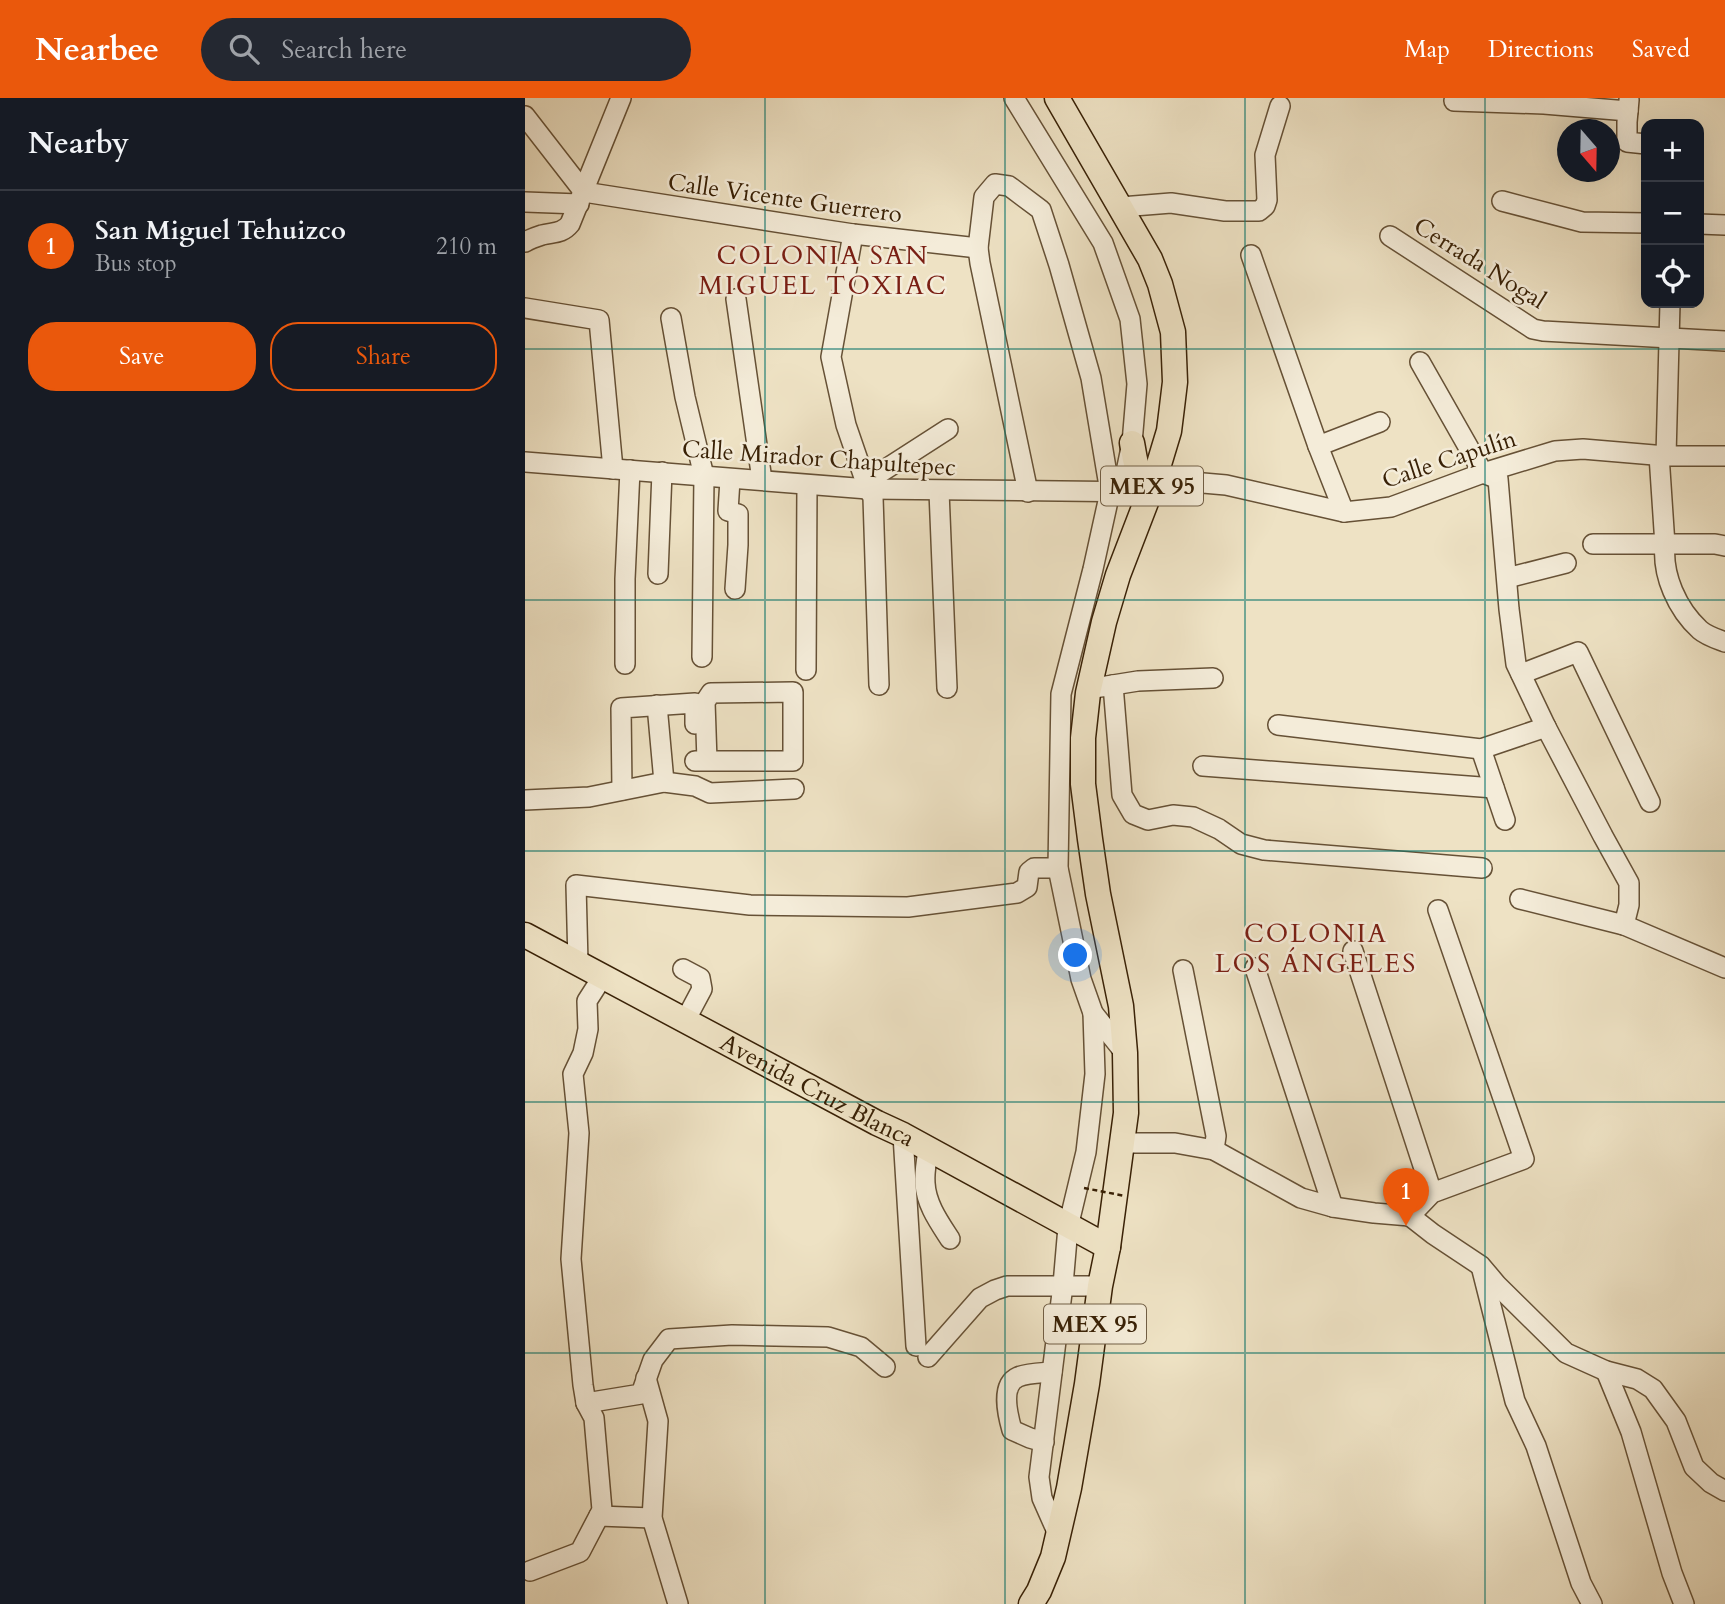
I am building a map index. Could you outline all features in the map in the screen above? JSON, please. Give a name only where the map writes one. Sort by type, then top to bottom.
[{"type":"main road","name":"MEX 95","points":[[1031,1604],[1050,1565],[1069,1488],[1108,1247],[1126,1113],[1121,1006],[1098,894],[1083,785],[1083,738],[1088,693],[1118,575],[1169,431],[1175,382],[1173,331],[1150,259],[1057,98]]},
{"type":"main road","points":[[1132,443],[1141,477],[1151,488]]},
{"type":"main road","name":"Avenida Cruz Blanca","points":[[525,935],[1108,1247]]},
{"type":"street","points":[[525,243],[545,234],[559,233],[570,224],[621,98]]},
{"type":"street","points":[[1014,98],[1103,243],[1130,319],[1137,384],[1132,443],[1093,569],[1061,694],[1058,868],[1081,979],[1093,1013],[1095,1074],[1086,1152],[1068,1227],[1039,1478],[1042,1498],[1058,1534]]},
{"type":"street","points":[[1454,101],[1629,104],[1627,142],[1641,143]]},
{"type":"street","points":[[1121,206],[1171,203],[1225,211],[1259,211],[1267,200],[1265,155],[1280,106]]},
{"type":"street","points":[[525,116],[582,198]]},
{"type":"street","points":[[1028,492],[982,279],[978,248],[984,197],[995,184],[1009,186],[1041,210],[1091,378],[1116,491]]},
{"type":"street","name":"Calle Vicente Guerrero","points":[[525,202],[582,198],[978,248]]},
{"type":"street","points":[[1502,201],[1582,222],[1641,223]]},
{"type":"street","points":[[1704,224],[1725,225]]},
{"type":"street","points":[[853,234],[831,357],[846,425],[873,497],[880,684]]},
{"type":"street","name":"Cerrada Nogal","points":[[1390,236],[1533,329],[1725,341]]},
{"type":"street","points":[[1251,255],[1344,512]]},
{"type":"street","points":[[736,299],[762,480]]},
{"type":"street","points":[[525,307],[599,320],[622,469],[625,664]]},
{"type":"street","points":[[1670,308],[1663,456],[1664,556],[1675,597],[1701,631],[1725,642]]},
{"type":"street","points":[[671,318],[685,397],[704,476],[702,657]]},
{"type":"street","points":[[1420,362],[1483,473],[1497,479],[1516,664],[1546,727],[1629,883],[1629,905],[1624,925]]},
{"type":"street","points":[[1318,446],[1380,422]]},
{"type":"street","points":[[867,485],[875,476],[948,429]]},
{"type":"street","name":"Calle Capulín","points":[[1116,491],[1193,484],[1226,485],[1344,512],[1391,507],[1555,450],[1583,449],[1663,456],[1725,456]]},
{"type":"street","name":"Calle Mirador Chapultepec","points":[[525,462],[807,485],[867,485],[939,491],[1116,491]]},
{"type":"street","points":[[658,574],[661,472]]},
{"type":"street","points":[[730,480],[728,511],[738,514],[735,589]]},
{"type":"street","points":[[806,670],[807,485]]},
{"type":"street","points":[[939,491],[947,688]]},
{"type":"street","points":[[1593,544],[1725,546]]},
{"type":"street","points":[[1507,578],[1566,563]]},
{"type":"street","points":[[1521,674],[1578,652],[1650,802]]},
{"type":"street","points":[[1088,693],[1094,688],[1138,681],[1213,678]]},
{"type":"street","points":[[1113,685],[1122,795],[1133,814],[1148,820],[1173,815],[1193,817],[1219,829],[1241,844],[1264,850],[1482,868]]},
{"type":"street","points":[[695,786],[701,761],[705,702],[711,693],[793,692],[793,761],[701,761]]},
{"type":"street","points":[[622,790],[621,708],[695,703],[701,761]]},
{"type":"street","points":[[657,705],[664,782]]},
{"type":"street","points":[[1278,725],[1481,749],[1546,727]]},
{"type":"street","points":[[1481,749],[1505,820]]},
{"type":"street","points":[[1203,766],[1494,788]]},
{"type":"street","points":[[525,800],[589,797],[664,782],[695,786],[710,793],[794,789]]},
{"type":"street","points":[[578,964],[576,885],[750,905],[908,907],[1017,893],[1027,887],[1029,872],[1034,868],[1058,868]]},
{"type":"street","points":[[1520,899],[1624,925],[1725,968]]},
{"type":"street","points":[[1410,1216],[1432,1193],[1524,1159],[1438,910]]},
{"type":"street","points":[[1353,951],[1432,1193]]},
{"type":"street","points":[[1255,968],[1333,1207]]},
{"type":"street","points":[[683,969],[700,978],[702,989],[685,1021]]},
{"type":"street","points":[[1183,970],[1216,1136],[1214,1150]]},
{"type":"street","points":[[530,1571],[580,1552],[602,1510],[594,1419],[586,1403],[583,1385],[571,1259],[579,1133],[573,1074],[583,1053],[588,1029],[587,1001],[603,976]]},
{"type":"street","points":[[1093,1013],[1125,1053]]},
{"type":"street","points":[[903,1135],[922,1351],[980,1298],[995,1290],[1007,1286],[1100,1286]]},
{"type":"street","points":[[1122,1143],[1175,1143],[1214,1150],[1301,1198],[1333,1207],[1410,1216],[1481,1266],[1566,1353],[1606,1371],[1637,1379],[1653,1389],[1676,1421],[1694,1467],[1711,1483],[1725,1491]]},
{"type":"street","points":[[928,1149],[925,1183],[929,1202],[936,1219],[950,1239]]},
{"type":"street","points":[[1481,1266],[1515,1401],[1536,1446],[1581,1583],[1592,1604]]},
{"type":"street","points":[[586,1403],[641,1394],[653,1360],[669,1339],[732,1335],[828,1337],[861,1347],[885,1367]]},
{"type":"street","points":[[1606,1371],[1631,1432],[1672,1573],[1684,1604]]},
{"type":"street","points":[[1044,1442],[1012,1430],[1006,1408],[1009,1385],[1016,1377],[1052,1372]]},
{"type":"street","points":[[646,1378],[658,1421],[652,1518],[678,1604]]},
{"type":"street","points":[[599,1516],[652,1518]]},
{"type":"path","points":[[1084,1188],[1125,1196]]},
{"type":"place","name":"San Miguel Tehuizco","points":[[1406,1226]]},
{"type":"district","name":"COLONIA SAN MIGUEL TOXIAC","points":[[823,270]]},
{"type":"district","name":"COLONIA LOS ÁNGELES","points":[[1316,948]]}]
